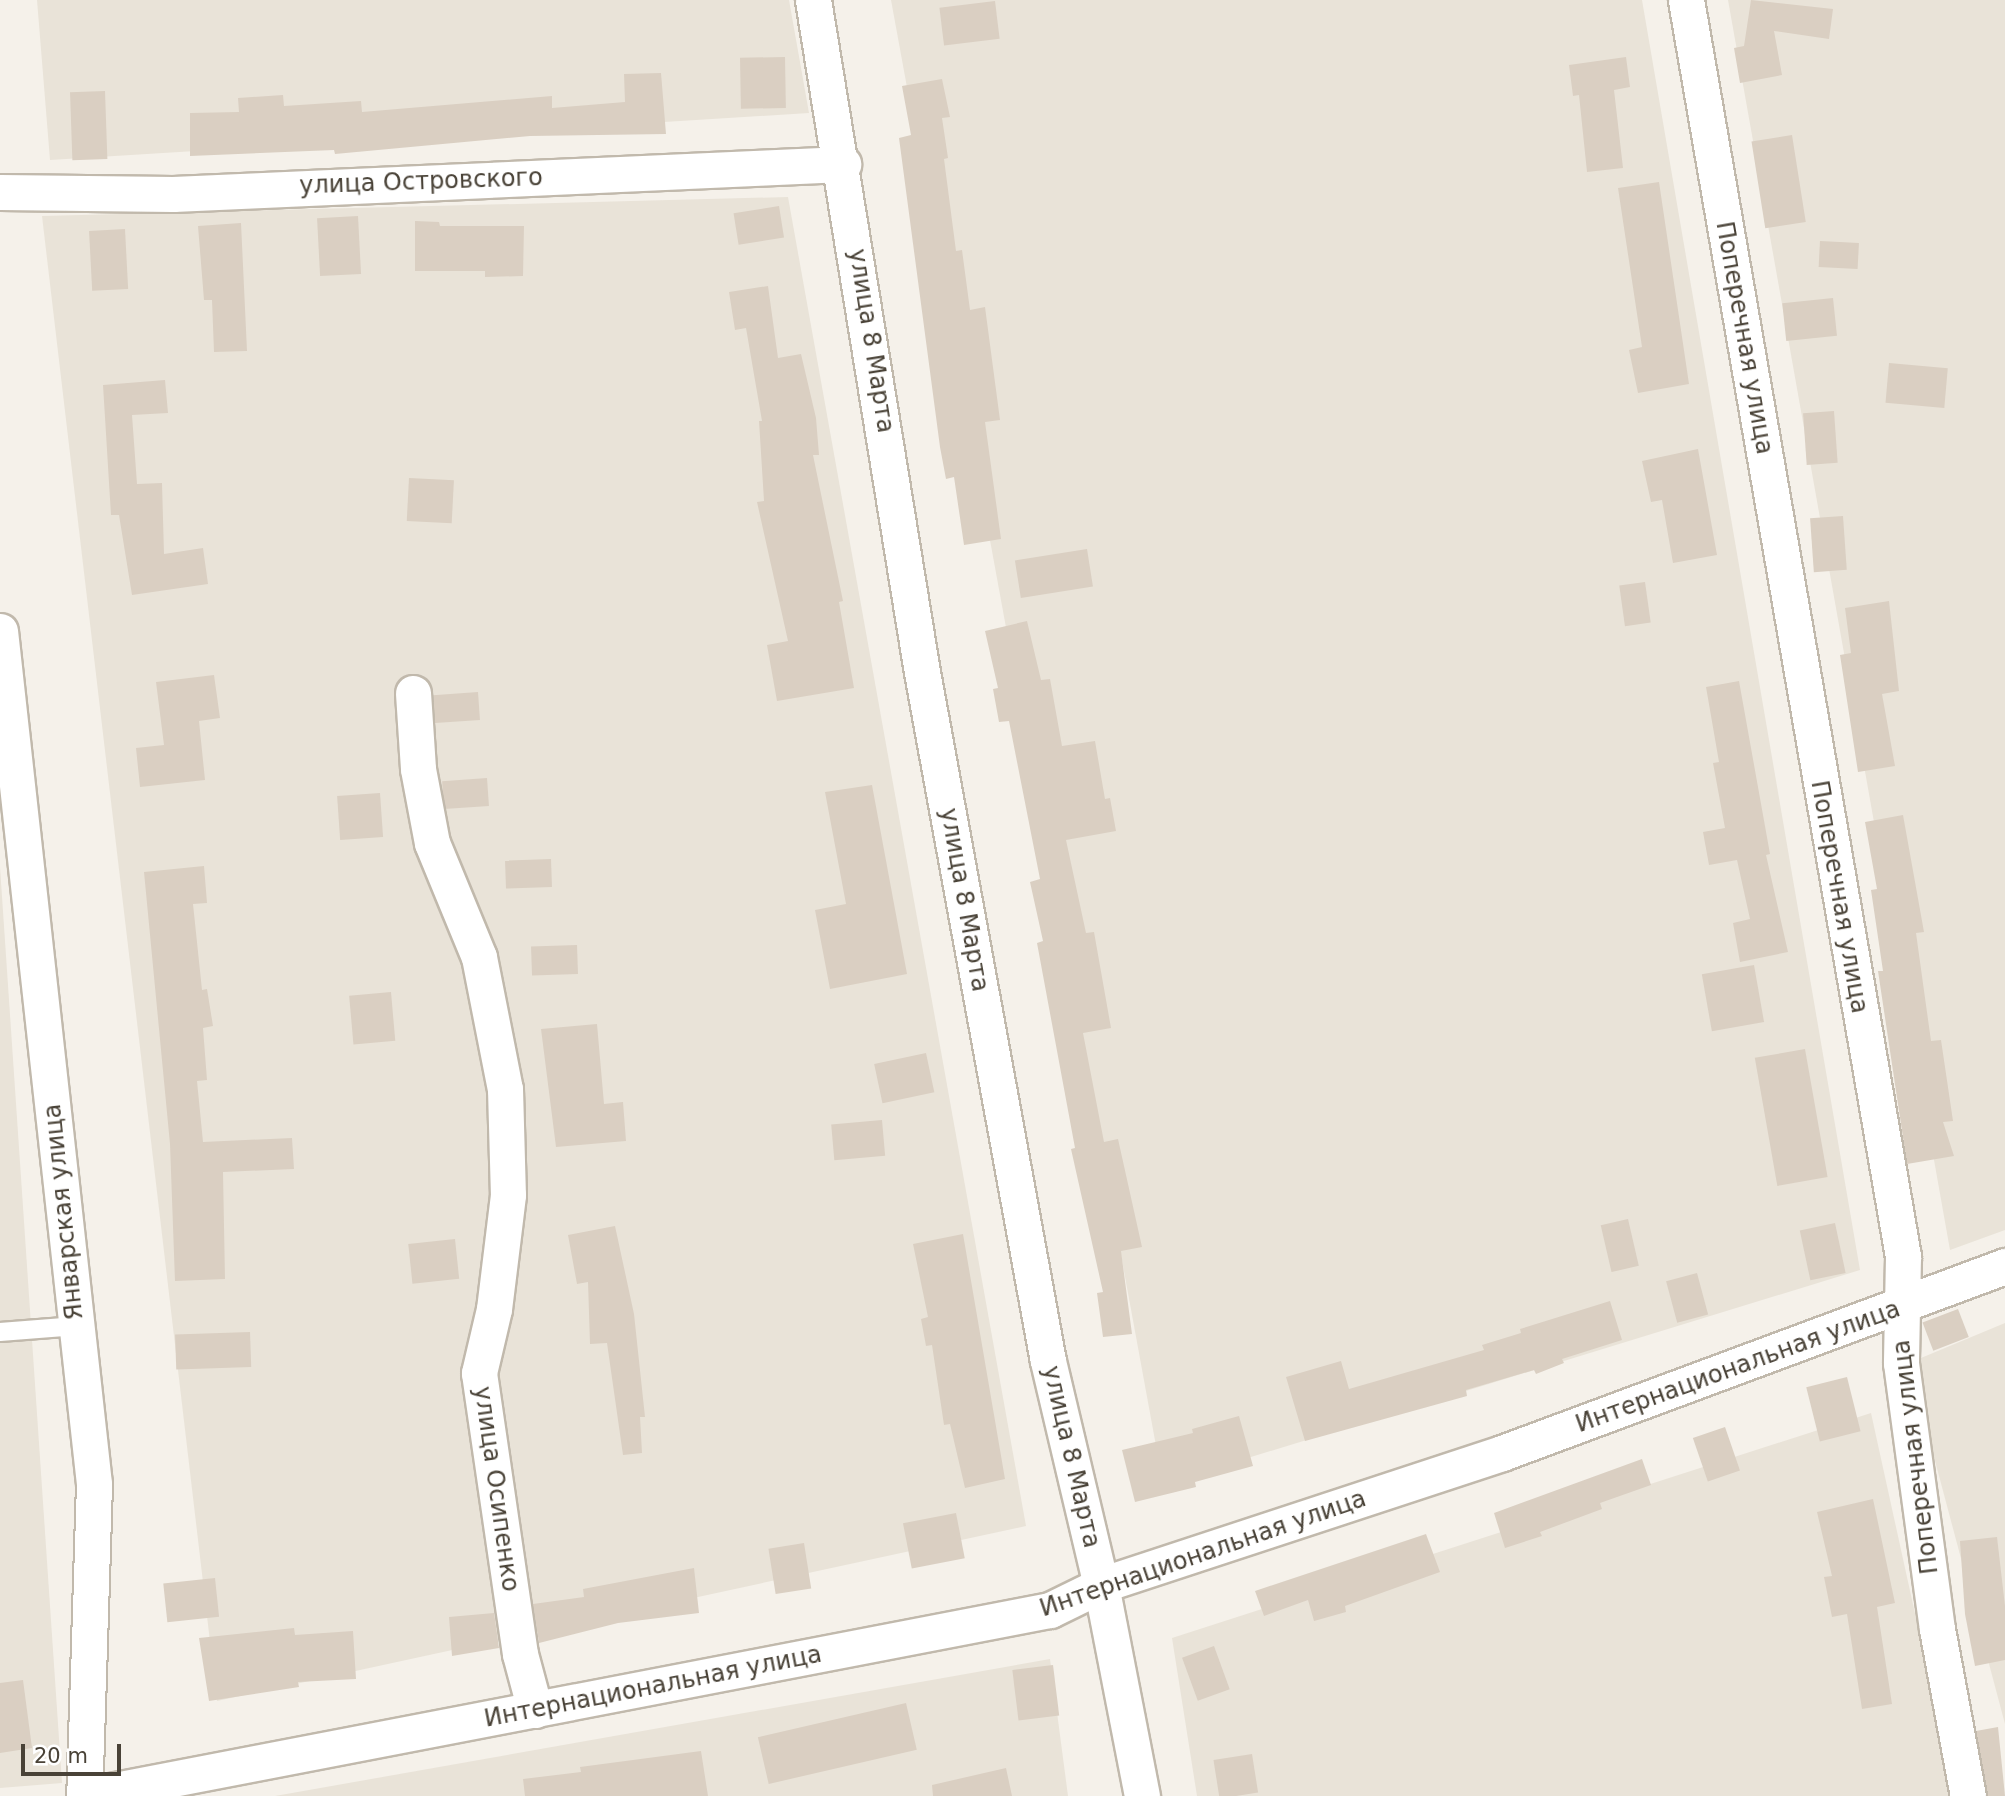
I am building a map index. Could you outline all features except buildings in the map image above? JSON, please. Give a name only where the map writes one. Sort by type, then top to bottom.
[{"type":"street","name":"улица 8 Марта","points":[[813,0],[843,164],[922,672],[1048,1362],[1101,1585],[1142,1796]]},
{"type":"street","name":"Поперечная улица","points":[[1686,0],[1903,1256],[1901,1363],[1937,1629],[1968,1796]]},
{"type":"street","name":"улица Островского","points":[[0,192],[173,194],[843,164]]},
{"type":"street","name":"Январская улица","points":[[0,631],[12,844],[76,1326],[94,1485],[84,1796]]},
{"type":"street","name":"улица Осипенко","points":[[413,692],[418,769],[432,843],[479,957],[505,1089],[508,1195],[494,1309],[479,1373],[520,1654],[536,1710]]},
{"type":"street","name":"Интернациональная улица","points":[[84,1796],[1050,1610],[1101,1585],[1502,1454],[1901,1308],[2005,1266]]},
{"type":"lane","points":[[0,1332],[76,1326]]},
{"type":"shaded area","points":[[37,0],[789,0],[809,113],[50,160]]},
{"type":"shaded area","points":[[891,0],[1642,0],[1860,1270],[1163,1484]]},
{"type":"shaded area","points":[[1728,0],[2005,0],[2005,1230],[1950,1250]]},
{"type":"shaded area","points":[[788,197],[1026,1526],[217,1701],[42,216]]},
{"type":"shaded area","points":[[0,867],[62,1783],[0,1788]]},
{"type":"shaded area","points":[[2005,1323],[2005,1724],[1909,1363]]},
{"type":"shaded area","points":[[1871,1413],[1955,1796],[1197,1796],[1172,1638]]},
{"type":"shaded area","points":[[1050,1659],[1068,1796],[275,1796]]}]
